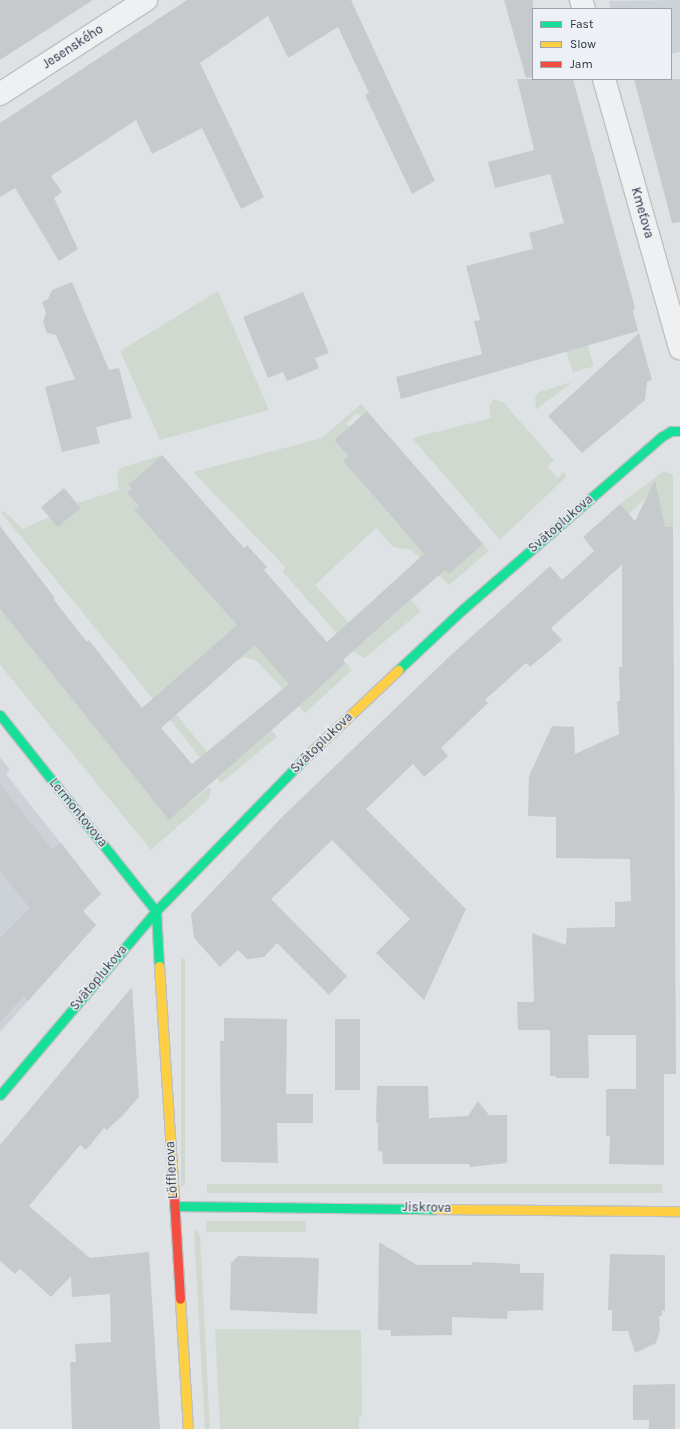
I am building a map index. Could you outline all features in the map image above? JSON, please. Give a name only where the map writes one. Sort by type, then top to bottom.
[{"type":"street","name":"Jesenského","points":[[0,94],[146,0]]},
{"type":"street","name":"Kmeťova","points":[[604,80],[680,348]]},
{"type":"street","name":"Svätoplukova","points":[[0,1095],[156,911],[322,741],[462,610],[661,437],[671,431],[680,431]]},
{"type":"street","name":"Lermontovova","points":[[0,715],[156,911]]},
{"type":"street","name":"Löfflerova","points":[[156,911],[188,1429]]},
{"type":"street","name":"Jiskrova","points":[[174,1206],[680,1211]]},
{"type":"shaded area","points":[[680,0],[680,52],[672,54],[672,8],[611,8],[609,1]]},
{"type":"shaded area","points":[[218,291],[269,410],[160,440],[120,351]]},
{"type":"shaded area","points":[[582,325],[594,366],[573,372],[561,331]]},
{"type":"shaded area","points":[[572,382],[536,410],[535,397],[539,392]]},
{"type":"shaded area","points":[[494,399],[503,402],[554,460],[547,466],[557,478],[564,472],[566,477],[500,540],[412,438],[491,418],[489,405]]},
{"type":"shaded area","points":[[361,404],[367,411],[361,416],[357,413],[346,423],[349,427],[334,440],[348,457],[343,461],[400,527],[430,560],[483,544],[489,551],[449,585],[411,550],[393,547],[376,528],[315,585],[365,641],[411,600],[421,611],[365,658],[353,652],[283,572],[285,567],[193,472],[322,438]]},
{"type":"shaded area","points":[[162,455],[128,485],[132,489],[127,493],[139,506],[134,510],[290,684],[313,694],[346,663],[352,670],[305,713],[257,661],[244,657],[236,661],[176,714],[223,771],[272,730],[277,737],[221,783],[0,511],[5,512],[23,529],[49,517],[58,527],[80,508],[77,503],[119,490],[117,476],[120,468]]},
{"type":"shaded area","points":[[664,471],[673,475],[673,526],[664,527],[649,495],[629,514],[620,504]]},
{"type":"shaded area","points":[[0,609],[169,819],[209,787],[211,790],[209,799],[151,850],[0,665]]},
{"type":"shaded area","points":[[0,757],[10,770],[6,774],[101,894],[83,911],[96,925],[0,1032]]},
{"type":"shaded area","points":[[181,959],[185,959],[185,1186],[181,1186]]},
{"type":"shaded area","points":[[207,1184],[662,1184],[662,1193],[207,1193]]},
{"type":"shaded area","points":[[206,1221],[306,1221],[306,1232],[206,1232]]},
{"type":"shaded area","points":[[197,1229],[200,1236],[210,1429],[205,1429],[194,1233]]},
{"type":"shaded area","points":[[215,1329],[361,1330],[362,1417],[359,1417],[359,1429],[220,1429]]},
{"type":"building","points":[[0,0],[93,0],[0,60]]},
{"type":"building","points":[[187,0],[351,0],[435,181],[412,194],[365,95],[369,93],[338,27],[288,58],[268,16],[200,63],[264,197],[241,209],[202,128],[152,154],[136,120],[51,176],[62,192],[54,198],[78,249],[59,261],[15,188],[0,197],[0,123]]},
{"type":"building","points":[[504,0],[533,0],[532,77],[526,78]]},
{"type":"building","points":[[517,79],[573,80],[635,308],[633,311],[638,331],[401,399],[396,377],[482,354],[474,321],[480,320],[466,266],[533,249],[529,233],[564,223],[550,174],[495,188],[488,162],[534,150]]},
{"type":"building","points":[[680,79],[680,222],[672,223],[634,80]]},
{"type":"building","points":[[72,282],[109,370],[119,368],[132,418],[96,427],[100,443],[62,452],[45,387],[75,379],[56,335],[47,333],[43,322],[46,313],[42,302],[48,299],[52,290]]},
{"type":"building","points":[[303,292],[329,353],[315,358],[319,368],[303,375],[287,381],[283,372],[268,378],[243,317]]},
{"type":"building","points":[[639,333],[652,380],[647,382],[645,400],[582,453],[548,416]]},
{"type":"building","points":[[367,411],[483,544],[449,574],[445,570],[406,604],[343,660],[346,663],[316,691],[169,820],[0,609],[0,526],[55,598],[54,600],[87,642],[89,640],[142,708],[237,625],[134,510],[139,506],[127,493],[132,489],[128,485],[162,455],[244,548],[247,545],[267,567],[264,570],[327,642],[424,554],[343,461],[348,456],[334,440]],"holes":[[[255,645],[289,684],[192,764],[161,728]]]},
{"type":"building","points":[[655,480],[665,527],[673,526],[676,1074],[664,1074],[664,1165],[609,1164],[610,1136],[606,1136],[606,1089],[636,1089],[636,1035],[588,1035],[589,1078],[556,1078],[556,1076],[550,1076],[550,1030],[518,1030],[517,1002],[534,1002],[532,933],[566,945],[567,928],[615,927],[615,902],[631,901],[630,859],[556,858],[556,817],[528,816],[529,776],[552,726],[574,727],[575,754],[619,734],[617,701],[620,701],[619,667],[622,667],[622,565],[551,628],[562,640],[530,667],[526,663],[485,700],[488,703],[441,748],[448,756],[424,777],[413,764],[366,809],[466,909],[424,1000],[376,953],[410,919],[332,840],[271,899],[347,976],[329,995],[277,943],[264,957],[247,959],[238,950],[220,967],[194,938],[191,914],[282,817],[451,655],[550,566],[562,580],[594,551],[583,537],[620,504],[635,521]]},
{"type":"building","points":[[64,488],[81,508],[58,527],[41,507]]},
{"type":"building","points":[[0,784],[52,849],[61,843],[101,894],[83,911],[96,925],[28,1001],[24,996],[0,1022],[0,938],[30,908],[0,872]]},
{"type":"building","points":[[132,987],[139,1097],[107,1130],[104,1128],[86,1150],[80,1145],[29,1206],[90,1258],[149,1252],[160,1429],[72,1429],[70,1362],[76,1362],[75,1344],[111,1342],[110,1294],[72,1297],[71,1276],[51,1297],[20,1269],[15,1274],[0,1261],[0,1145]]},
{"type":"building","points":[[224,1018],[287,1019],[286,1094],[313,1094],[313,1123],[277,1123],[278,1163],[221,1162],[220,1041],[224,1041]]},
{"type":"building","points":[[335,1019],[360,1019],[360,1090],[335,1090]]},
{"type":"building","points":[[377,1086],[428,1086],[429,1118],[468,1116],[478,1101],[489,1115],[507,1115],[507,1163],[470,1167],[469,1164],[383,1164],[382,1152],[378,1151],[378,1123],[376,1123]]},
{"type":"building","points":[[379,1242],[417,1265],[472,1265],[472,1262],[520,1264],[520,1273],[544,1273],[543,1310],[508,1311],[507,1319],[452,1317],[452,1335],[391,1336],[391,1330],[378,1330]]},
{"type":"building","points":[[610,1254],[665,1255],[665,1311],[662,1310],[662,1316],[659,1316],[660,1331],[656,1343],[635,1353],[628,1331],[612,1331],[612,1310],[608,1310]]},
{"type":"building","points":[[238,1256],[319,1258],[317,1314],[230,1310],[231,1263]]},
{"type":"building","points":[[675,1384],[675,1429],[649,1429],[649,1420],[633,1420],[633,1385]]},
{"type":"traffic: fast","points":[[398,670],[462,610],[661,437],[671,431],[680,431]]},
{"type":"traffic: fast","points":[[0,715],[156,911],[159,966]]},
{"type":"traffic: fast","points":[[0,1095],[156,911],[306,757]]},
{"type":"traffic: fast","points":[[174,1206],[435,1209]]},
{"type":"traffic: slow","points":[[306,757],[398,670]]},
{"type":"traffic: slow","points":[[159,966],[174,1198]]},
{"type":"traffic: slow","points":[[435,1209],[680,1211]]},
{"type":"traffic: slow","points":[[180,1299],[188,1429]]},
{"type":"traffic: jam","points":[[174,1198],[180,1299]]}]
